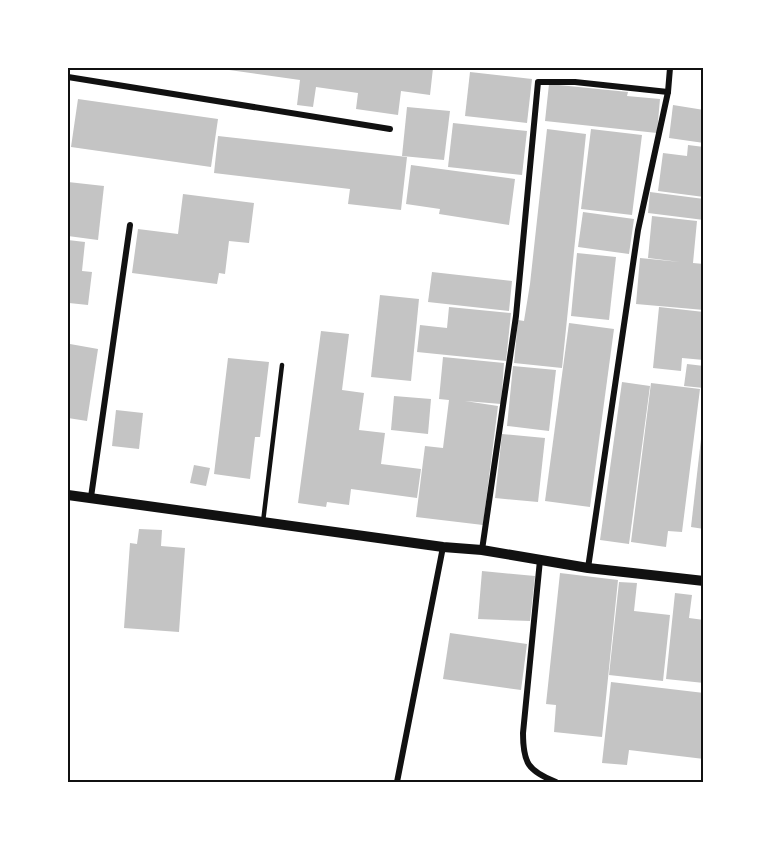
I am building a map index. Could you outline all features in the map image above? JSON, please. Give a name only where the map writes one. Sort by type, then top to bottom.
[{"type":"street","points":[[588,568],[638,230],[668,92],[670,68]]},
{"type":"street","points":[[68,77],[390,129]]},
{"type":"street","points":[[482,550],[516,316],[538,82],[575,82],[668,92]]},
{"type":"street","points":[[91,497],[130,225]]},
{"type":"street","points":[[68,495],[443,547],[482,550],[588,568],[704,581]]},
{"type":"street","points":[[397,783],[443,547]]},
{"type":"street","points":[[540,560],[523,733],[523,756],[531,769],[556,783]]},
{"type":"lane","points":[[262,522],[282,365]]},
{"type":"building","points":[[215,68],[433,68],[430,95],[401,91],[398,115],[356,109],[358,93],[316,87],[313,107],[297,105],[300,80]]},
{"type":"building","points":[[470,72],[532,79],[527,123],[465,116]]},
{"type":"building","points":[[549,84],[628,92],[627,96],[660,99],[657,133],[545,121]]},
{"type":"building","points":[[78,99],[218,119],[211,167],[71,147]]},
{"type":"building","points":[[673,105],[704,110],[704,143],[669,138]]},
{"type":"building","points":[[407,107],[450,111],[444,160],[402,156]]},
{"type":"building","points":[[453,123],[527,131],[522,175],[448,167]]},
{"type":"building","points":[[547,129],[586,134],[562,368],[514,363],[518,320],[524,321],[530,284]]},
{"type":"building","points":[[591,129],[642,135],[632,215],[581,209]]},
{"type":"building","points":[[218,136],[407,157],[401,210],[348,204],[350,189],[214,173]]},
{"type":"building","points":[[688,145],[704,147],[704,197],[658,191],[663,153],[687,156]]},
{"type":"building","points":[[411,165],[515,179],[509,225],[439,214],[440,209],[406,204]]},
{"type":"building","points":[[68,182],[104,186],[98,240],[68,236]]},
{"type":"building","points":[[650,192],[704,199],[704,220],[648,213]]},
{"type":"building","points":[[183,194],[254,203],[249,243],[229,241],[225,274],[219,273],[217,284],[132,273],[138,229],[178,234]]},
{"type":"building","points":[[583,212],[634,219],[629,254],[578,247]]},
{"type":"building","points":[[652,216],[697,221],[693,263],[704,264],[704,310],[636,304],[640,258],[680,262],[648,258]]},
{"type":"building","points":[[68,240],[85,242],[82,271],[92,272],[88,305],[69,303],[68,307]]},
{"type":"building","points":[[577,253],[616,257],[609,320],[571,316]]},
{"type":"building","points":[[432,272],[512,281],[509,311],[428,302]]},
{"type":"building","points":[[380,295],[419,299],[411,381],[371,377]]},
{"type":"building","points":[[449,307],[511,313],[506,361],[417,352],[420,325],[447,328]]},
{"type":"building","points":[[659,307],[704,312],[704,360],[682,358],[681,371],[653,368]]},
{"type":"building","points":[[569,323],[614,329],[590,507],[545,501]]},
{"type":"building","points":[[321,331],[349,334],[342,390],[364,393],[359,430],[385,433],[381,464],[421,469],[417,498],[351,489],[349,505],[327,502],[326,507],[298,503]]},
{"type":"building","points":[[70,344],[98,349],[87,421],[68,418]]},
{"type":"building","points":[[443,357],[504,363],[501,404],[465,401],[498,406],[483,525],[416,517],[425,446],[443,448],[449,400],[439,399]]},
{"type":"building","points":[[228,358],[269,362],[260,437],[255,437],[250,479],[214,474]]},
{"type":"building","points":[[687,364],[704,366],[704,388],[684,386]]},
{"type":"building","points":[[513,366],[556,370],[549,431],[507,426]]},
{"type":"building","points":[[622,382],[650,386],[629,544],[600,540]]},
{"type":"building","points":[[651,383],[700,389],[682,532],[668,531],[666,547],[631,542]]},
{"type":"building","points":[[394,396],[431,399],[428,434],[391,430]]},
{"type":"building","points":[[116,410],[143,413],[139,449],[112,446]]},
{"type":"building","points":[[502,434],[545,438],[538,502],[495,498]]},
{"type":"building","points":[[701,439],[704,439],[704,529],[691,527]]},
{"type":"building","points":[[194,465],[210,468],[206,486],[190,483]]},
{"type":"building","points":[[139,529],[162,530],[161,546],[185,548],[179,632],[124,628],[130,543],[137,544]]},
{"type":"building","points":[[482,571],[535,576],[530,621],[478,619]]},
{"type":"building","points":[[560,573],[618,580],[602,737],[554,732],[556,705],[546,704]]},
{"type":"building","points":[[619,582],[637,583],[634,611],[670,615],[663,681],[609,675]]},
{"type":"building","points":[[675,593],[692,595],[689,618],[704,620],[704,683],[666,679]]},
{"type":"building","points":[[450,633],[527,644],[521,690],[443,679]]},
{"type":"building","points":[[611,682],[704,693],[704,759],[629,750],[627,765],[602,763]]}]
